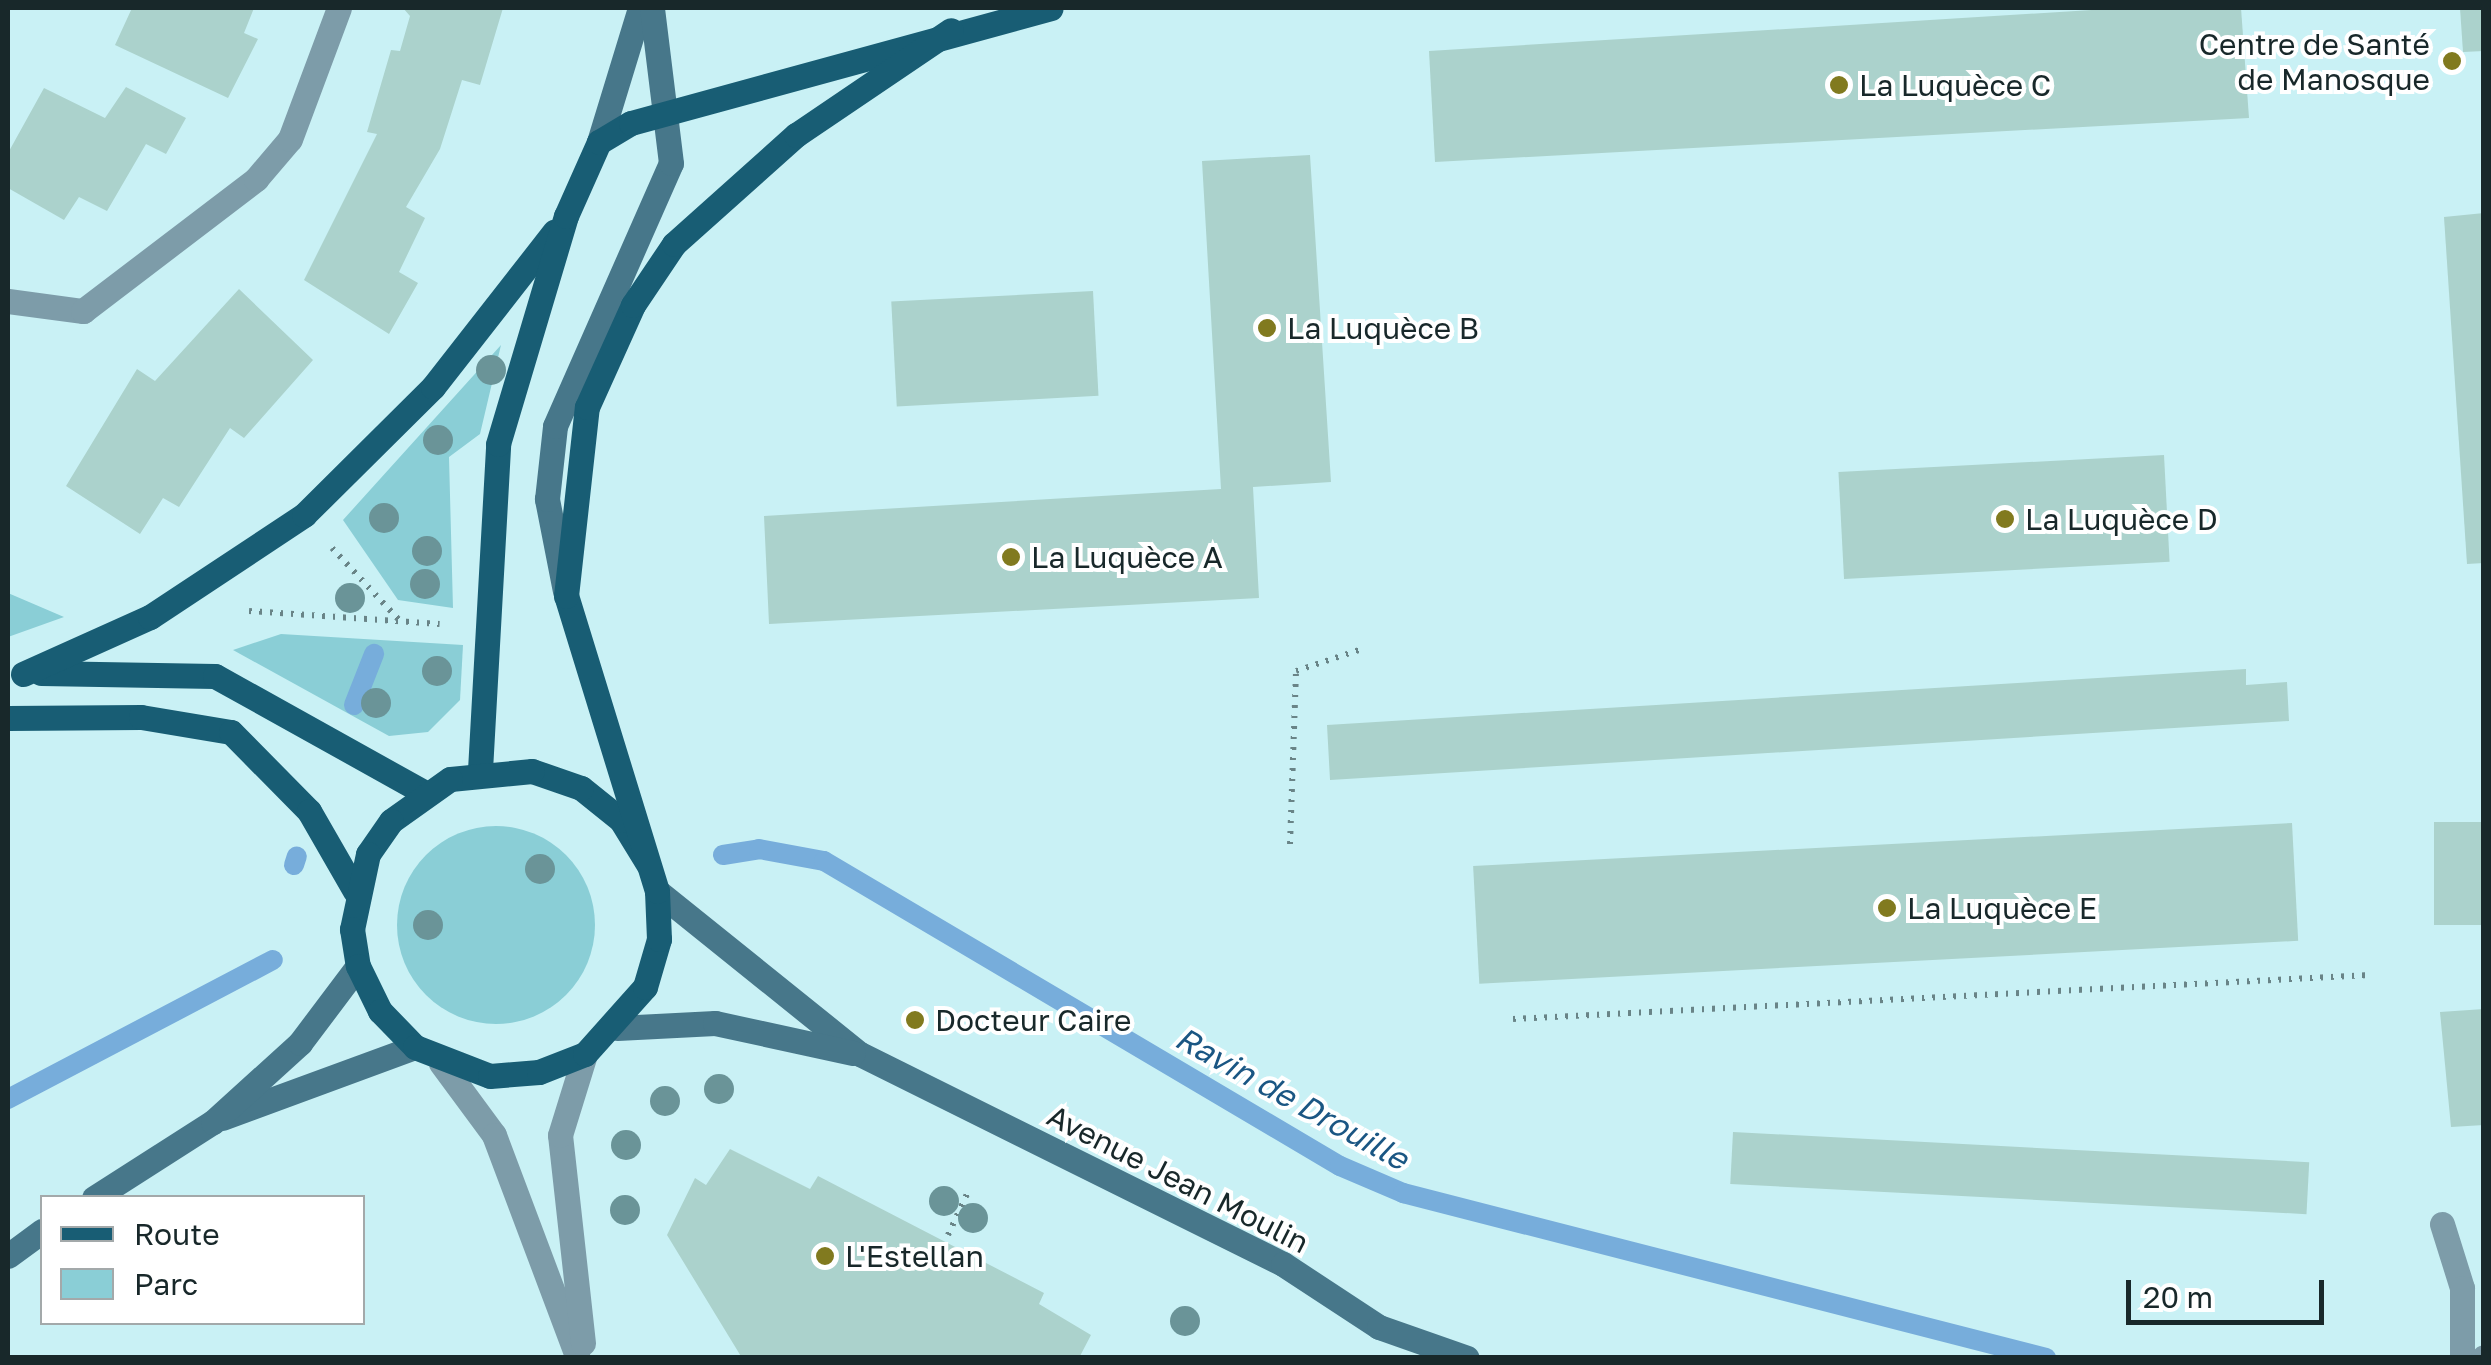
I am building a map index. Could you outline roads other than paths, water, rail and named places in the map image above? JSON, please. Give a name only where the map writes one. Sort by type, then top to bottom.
[{"type":"main road","points":[[480,770],[498,444],[566,216],[599,142],[670,112],[951,30],[1051,8]]},
{"type":"main road","points":[[8,718],[141,717],[232,732],[309,811],[355,891],[358,966],[380,1011],[415,1048],[441,1062],[490,1076],[539,1072],[585,1054],[617,1028],[646,987],[659,940],[657,891],[566,596],[588,407],[657,266],[785,144],[951,30]]},
{"type":"main road","points":[[15,677],[150,617],[304,515],[434,387],[566,216]]},
{"type":"main road","points":[[15,677],[215,676],[424,793]]},
{"type":"main road","points":[[355,891],[390,821],[424,793],[480,770],[532,770],[581,788],[621,820],[648,864]]},
{"type":"street","points":[[8,301],[83,311],[256,179],[290,140],[339,8]]},
{"type":"street","points":[[599,142],[640,8]]},
{"type":"street","points":[[566,596],[546,499],[555,426],[606,296],[665,190],[670,112],[652,8]]},
{"type":"street","name":"Avenue Jean Moulin","points":[[657,891],[860,1054],[1284,1264],[1379,1327],[1467,1358]]},
{"type":"street","points":[[99,1195],[213,1122],[300,1044],[358,966]]},
{"type":"street","name":"Avenue Jean Moulin","points":[[617,1028],[716,1023],[860,1054]]},
{"type":"street","points":[[213,1122],[415,1048]]},
{"type":"street","points":[[581,1358],[560,1135],[585,1054]]},
{"type":"street","points":[[441,1062],[494,1135],[581,1358]]},
{"type":"street","points":[[2442,1224],[2462,1288],[2462,1358]]},
{"type":"street","points":[[8,1256],[40,1232]]},
{"type":"waterway","points":[[354,705],[374,654]]},
{"type":"waterway","name":"Ravin de Drouille","points":[[723,855],[759,849],[824,861],[1340,1166],[1403,1193],[2046,1358]]},
{"type":"waterway","points":[[294,865],[297,856]]},
{"type":"waterway","name":"Ravin de Drouille","points":[[8,1099],[273,960]]},
{"type":"place","name":"Centre de Santé de Manosque","points":[[2452,61]]},
{"type":"place","name":"La Luquèce C","points":[[1839,85]]},
{"type":"place","name":"La Luquèce B","points":[[1267,328]]},
{"type":"place","name":"La Luquèce D","points":[[2005,519]]},
{"type":"place","name":"La Luquèce A","points":[[1011,557]]},
{"type":"place","name":"La Luquèce E","points":[[1887,908]]},
{"type":"place","name":"Docteur Caire","points":[[915,1020]]},
{"type":"place","name":"L'Estellan","points":[[825,1256]]}]
